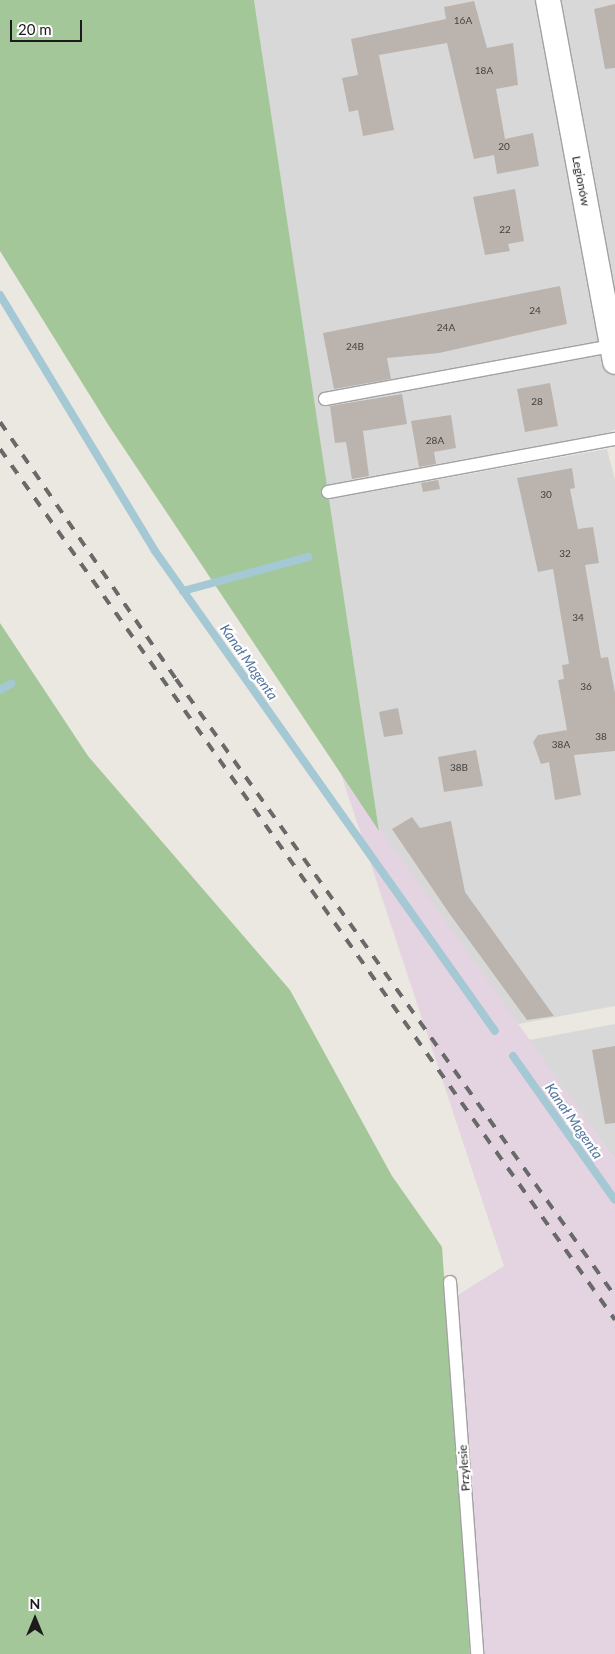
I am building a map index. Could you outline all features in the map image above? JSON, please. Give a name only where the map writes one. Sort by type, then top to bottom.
[{"type":"street","name":"Legionów","points":[[548,0],[614,354]]},
{"type":"lane","points":[[325,399],[614,354]]},
{"type":"lane","points":[[328,492],[615,439]]},
{"type":"lane","name":"Przylesie","points":[[450,1282],[477,1654]]},
{"type":"shaded area","points":[[254,0],[615,0],[615,429],[600,437],[327,486]]},
{"type":"shaded area","points":[[607,449],[615,480],[615,1006],[518,1024],[379,831],[329,499]]},
{"type":"shaded area","points":[[341,774],[615,1160],[615,1654],[483,1654],[458,1295],[504,1266]]},
{"type":"shaded area","points":[[615,1024],[615,1160],[529,1040]]},
{"type":"green space","points":[[0,0],[254,0],[379,831],[109,426],[0,251]]},
{"type":"green space","points":[[0,623],[88,756],[290,990],[392,1176],[442,1247],[470,1654],[0,1654]]},
{"type":"building","points":[[474,1],[487,48],[513,43],[518,85],[496,89],[505,139],[533,133],[539,166],[497,174],[494,155],[474,159],[447,43],[379,55],[394,130],[363,136],[358,110],[349,112],[342,78],[358,75],[351,39],[446,19],[444,7]]},
{"type":"building","points":[[615,4],[615,68],[605,69],[594,9]]},
{"type":"building","points":[[515,189],[524,241],[508,244],[510,251],[485,255],[473,197]]},
{"type":"building","points":[[560,286],[567,324],[439,353],[387,358],[391,379],[334,389],[323,333]]},
{"type":"building","points":[[550,383],[558,426],[525,432],[517,389]]},
{"type":"building","points":[[402,394],[407,424],[363,431],[369,476],[352,479],[346,442],[335,443],[330,406]]},
{"type":"building","points":[[451,415],[456,448],[434,452],[436,464],[419,467],[411,421]]},
{"type":"building","points":[[572,468],[575,488],[570,489],[578,529],[593,527],[599,563],[585,565],[601,658],[608,657],[615,693],[615,751],[574,755],[581,795],[555,800],[549,762],[541,764],[533,742],[538,735],[567,730],[558,680],[564,679],[562,665],[569,664],[553,569],[538,572],[517,478]]},
{"type":"building","points":[[438,480],[440,489],[423,492],[421,483]]},
{"type":"building","points":[[398,708],[403,734],[384,737],[379,712]]},
{"type":"building","points":[[476,750],[483,786],[444,792],[438,757]]},
{"type":"building","points":[[412,817],[420,828],[451,821],[465,892],[554,1016],[527,1020],[449,913],[392,829]]},
{"type":"building","points":[[615,1046],[615,1123],[605,1124],[592,1050]]},
{"type":"waterway","name":"Kanał Magenta","points":[[0,295],[155,551],[495,1031]]},
{"type":"waterway","points":[[183,591],[308,557]]},
{"type":"waterway","points":[[0,690],[11,684]]},
{"type":"waterway","name":"Kanał Magenta","points":[[513,1056],[615,1200]]},
{"type":"railway","points":[[0,422],[176,679],[615,1296]]},
{"type":"railway","points":[[0,449],[615,1320]]}]
